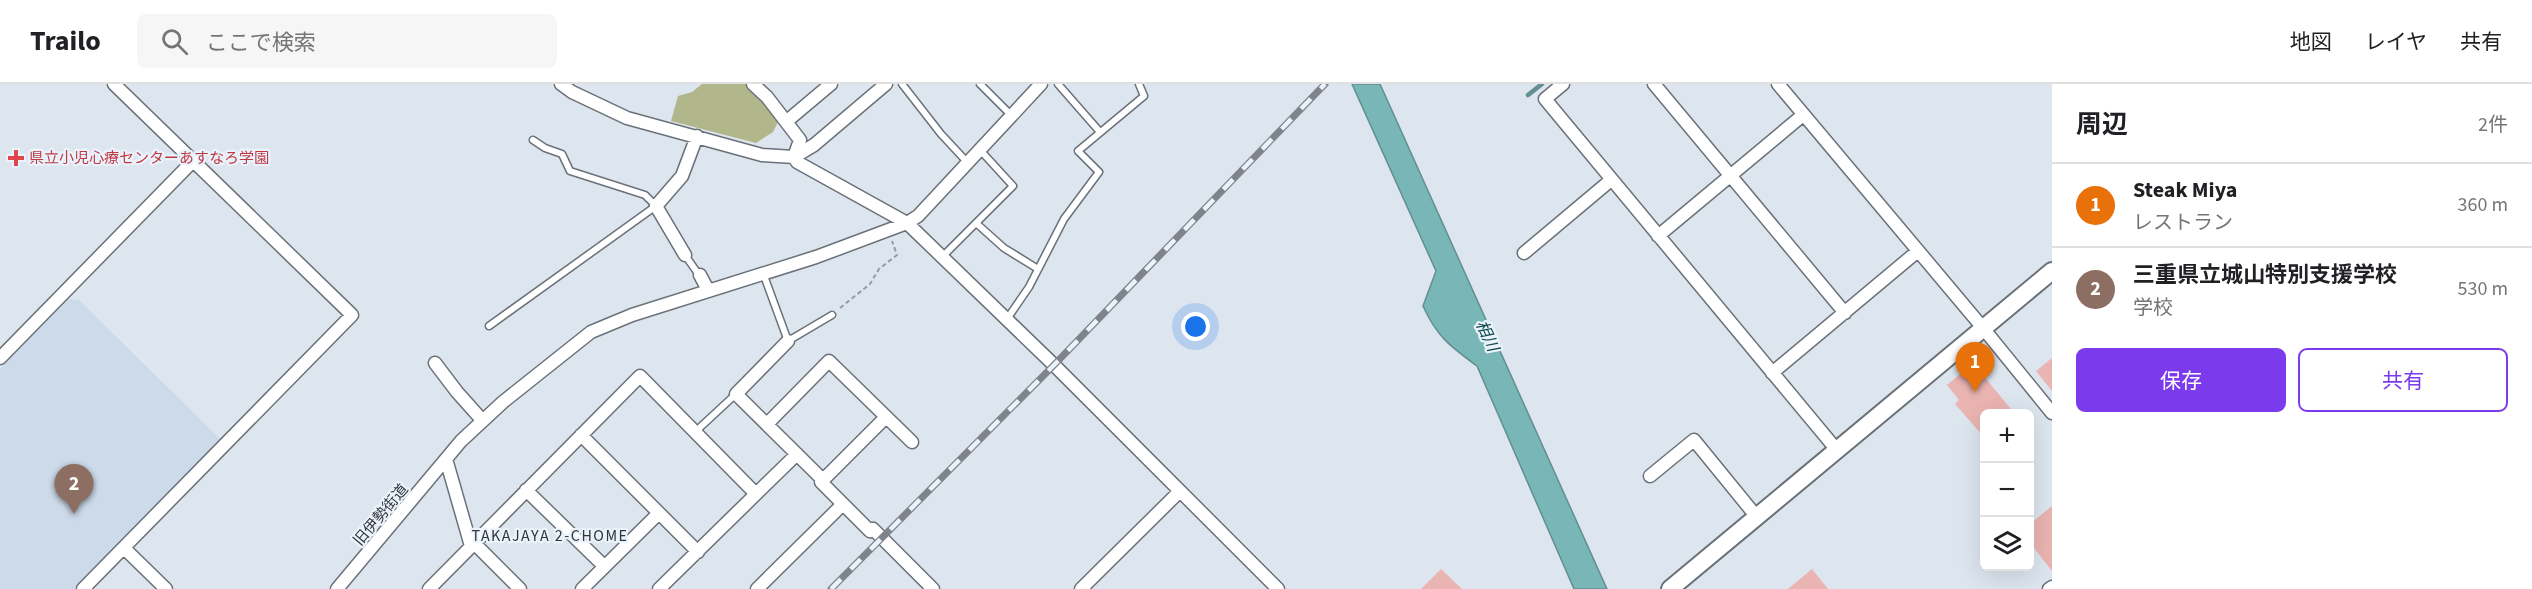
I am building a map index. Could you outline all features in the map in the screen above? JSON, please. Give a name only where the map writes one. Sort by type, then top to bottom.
[{"type":"street","points":[[83,589],[352,315],[114,84]]},
{"type":"street","points":[[561,84],[572,92],[627,118],[762,155],[794,157],[814,145],[886,84]]},
{"type":"street","points":[[753,84],[787,121],[800,140],[794,157]]},
{"type":"street","points":[[787,121],[831,84]]},
{"type":"street","points":[[907,223],[918,216],[981,151],[1041,84]]},
{"type":"street","points":[[1563,84],[1545,99],[1836,449]]},
{"type":"street","points":[[1654,84],[1845,313]]},
{"type":"street","points":[[1778,84],[2052,413]]},
{"type":"street","points":[[1658,236],[1803,115]]},
{"type":"street","points":[[685,255],[656,206],[682,176],[697,136]]},
{"type":"street","points":[[794,157],[797,162],[907,223],[1007,319],[1278,589]]},
{"type":"street","points":[[0,358],[193,161]]},
{"type":"street","points":[[1524,253],[1611,180]]},
{"type":"street","name":"旧伊勢街道","points":[[337,589],[446,459],[482,420],[591,332],[632,315],[816,257],[907,223]]},
{"type":"street","points":[[1772,373],[1918,251]]},
{"type":"street","points":[[1670,589],[2052,271]]},
{"type":"street","points":[[700,275],[708,290]]},
{"type":"street","points":[[788,341],[736,394],[823,480],[821,482],[870,531],[873,529],[933,589]]},
{"type":"street","points":[[767,424],[829,361],[912,442]]},
{"type":"street","points":[[435,363],[482,420]]},
{"type":"street","points":[[429,589],[640,376],[756,494]]},
{"type":"street","points":[[823,480],[886,417]]},
{"type":"street","points":[[581,435],[698,552]]},
{"type":"street","points":[[1650,476],[1694,440],[1756,516]]},
{"type":"street","points":[[659,589],[797,454]]},
{"type":"street","points":[[446,459],[473,544],[520,589]]},
{"type":"street","points":[[526,490],[604,566]]},
{"type":"street","points":[[1081,589],[1179,492]]},
{"type":"street","points":[[757,589],[843,504]]},
{"type":"street","points":[[582,589],[659,513]]},
{"type":"street","points":[[124,548],[166,589]]},
{"type":"lane","points":[[902,84],[941,134],[968,163]]},
{"type":"lane","points":[[980,84],[1011,115]]},
{"type":"lane","points":[[1058,84],[1100,132]]},
{"type":"lane","points":[[1007,319],[1038,269],[1064,219],[1099,172],[1078,151],[1144,96],[1139,84]]},
{"type":"lane","points":[[489,326],[656,206],[645,195],[570,171],[562,154],[545,148],[533,140]]},
{"type":"lane","points":[[943,256],[1013,186],[981,151]]},
{"type":"lane","points":[[976,223],[1004,248],[1038,269]]},
{"type":"lane","points":[[685,255],[700,275]]},
{"type":"lane","points":[[763,273],[788,341],[832,315]]},
{"type":"lane","points":[[695,432],[736,394]]},
{"type":"path","points":[[832,315],[870,284],[879,269],[897,255],[888,230]]},
{"type":"shaded area","points":[[702,84],[748,84],[780,118],[773,132],[756,143],[671,121],[678,96],[692,92]]},
{"type":"shaded area","points":[[69,299],[79,300],[221,440],[74,589],[0,589],[0,369]]},
{"type":"water","points":[[1352,84],[1380,84],[1607,589],[1574,589],[1477,366],[1445,340],[1428,317],[1423,306],[1436,271]]},
{"type":"building","points":[[2052,358],[2052,391],[2036,371]]},
{"type":"building","points":[[1973,363],[2011,409],[1980,409],[1980,432],[1955,404],[1959,400],[1947,385]]},
{"type":"building","points":[[2052,506],[2052,571],[2034,548],[2034,521]]},
{"type":"building","points":[[1441,569],[1462,589],[1421,589]]},
{"type":"building","points":[[1812,569],[1828,589],[1788,589]]},
{"type":"waterway","name":"相川","points":[[1528,95],[1542,84]]},
{"type":"railway","points":[[831,589],[1054,365],[1325,84]]},
{"type":"place","name":"県立小児心療センターあすなろ学園","points":[[16,158]]},
{"type":"place","name":"Steak Miya","points":[[1975,392]]},
{"type":"place","name":"三重県立城山特別支援学校","points":[[74,514]]},
{"type":"district","name":"TAKAJAYA 2-CHOME","points":[[550,536]]}]
